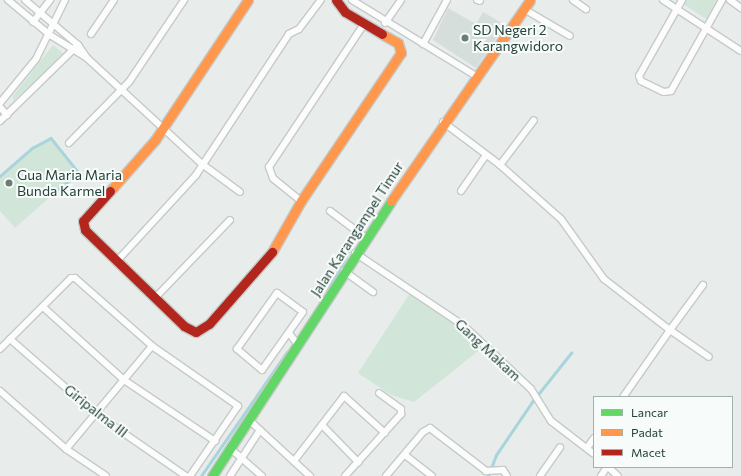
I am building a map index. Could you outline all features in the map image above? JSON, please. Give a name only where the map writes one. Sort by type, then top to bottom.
[{"type":"street","points":[[8,0],[50,35],[73,51],[87,58]]},
{"type":"street","points":[[25,0],[78,45],[87,58],[202,164],[240,192]]},
{"type":"street","points":[[33,22],[50,0]]},
{"type":"street","points":[[0,103],[22,78],[50,35],[65,0]]},
{"type":"street","points":[[91,34],[114,0]]},
{"type":"street","points":[[69,142],[122,90],[184,0]]},
{"type":"street","points":[[248,0],[162,128],[83,221],[85,230],[184,326],[202,330],[279,244],[301,201],[402,53],[398,43],[345,12],[336,0]]},
{"type":"street","points":[[116,261],[202,164],[289,34],[299,29],[321,0]]},
{"type":"street","points":[[352,0],[385,23],[476,76]]},
{"type":"street","points":[[385,23],[401,0]]},
{"type":"street","points":[[423,44],[448,0]]},
{"type":"street","name":"Jalan Karangampel Timur","points":[[212,476],[231,449],[356,253],[443,122],[530,0]]},
{"type":"street","points":[[573,0],[586,9]]},
{"type":"street","points":[[663,0],[678,7],[741,50]]},
{"type":"street","points":[[682,0],[639,76],[641,81],[664,92],[671,91],[706,26],[722,0]]},
{"type":"street","points":[[730,0],[741,8]]},
{"type":"street","points":[[524,9],[570,36]]},
{"type":"street","points":[[301,201],[272,178],[269,167],[364,24]]},
{"type":"street","points":[[0,121],[8,115],[78,45]]},
{"type":"street","points":[[0,107],[8,115]]},
{"type":"street","points":[[500,165],[534,120]]},
{"type":"street","points":[[443,122],[500,165],[570,229],[608,283],[708,357]]},
{"type":"street","points":[[461,191],[486,155]]},
{"type":"street","points":[[330,211],[366,238]]},
{"type":"street","points":[[155,298],[230,220]]},
{"type":"street","name":"Gang Makam","points":[[356,253],[454,317],[535,396],[551,421],[593,453]]},
{"type":"street","points":[[344,272],[373,292]]},
{"type":"street","points":[[0,349],[73,277],[152,346],[235,403],[236,410],[190,476]]},
{"type":"street","points":[[624,396],[703,285]]},
{"type":"street","points":[[279,292],[303,310],[283,341],[262,370],[237,352],[279,292]]},
{"type":"street","points":[[43,307],[124,380],[215,441]]},
{"type":"street","points":[[289,333],[296,345]]},
{"type":"street","name":"Giripalma III","points":[[10,339],[96,414],[186,476]]},
{"type":"street","points":[[283,341],[296,345]]},
{"type":"street","points":[[66,449],[152,346]]},
{"type":"street","points":[[0,391],[66,449],[106,476]]},
{"type":"street","points":[[345,476],[385,433],[402,412],[379,393]]},
{"type":"street","points":[[294,461],[344,396],[385,433]]},
{"type":"street","points":[[249,420],[310,476]]},
{"type":"street","points":[[322,425],[358,462]]},
{"type":"street","points":[[386,476],[430,428],[487,472],[503,470],[507,476]]},
{"type":"street","points":[[230,476],[241,456],[260,430]]},
{"type":"street","points":[[587,448],[593,439]]},
{"type":"street","points":[[540,476],[560,447]]},
{"type":"street","points":[[231,449],[241,456],[262,476]]},
{"type":"street","points":[[405,455],[432,476]]},
{"type":"street","points":[[608,468],[618,476]]},
{"type":"shaded area","name":"SD Negeri 2 Karangwidoro","points":[[448,8],[476,24],[483,12],[505,25],[476,68],[433,40]]},
{"type":"green space","points":[[686,0],[717,0],[706,19],[683,4]]},
{"type":"green space","points":[[53,45],[64,54],[13,101],[13,96]]},
{"type":"green space","points":[[51,139],[77,173],[15,228],[0,211],[0,177],[32,150]]},
{"type":"green space","points":[[410,293],[463,327],[482,348],[414,402],[391,395],[358,373]]},
{"type":"waterway","points":[[0,176],[32,148],[51,138],[79,173],[59,189]]},
{"type":"waterway","points":[[325,295],[349,250]]},
{"type":"waterway","points":[[201,476],[287,352]]},
{"type":"waterway","points":[[488,476],[496,455],[532,402],[571,353]]},
{"type":"traffic: fast","points":[[212,476],[391,201]]},
{"type":"traffic: slow","points":[[110,191],[155,140],[248,0]]},
{"type":"traffic: slow","points":[[391,201],[530,0]]},
{"type":"traffic: slow","points":[[272,252],[301,201],[401,53],[398,43],[382,34]]},
{"type":"traffic: jam","points":[[336,0],[345,12],[382,34]]},
{"type":"traffic: jam","points":[[110,191],[83,221],[85,230],[184,326],[196,332],[209,324],[272,252]]},
{"type":"place","name":"SD Negeri 2 Karangwidoro","points":[[465,38]]},
{"type":"place","name":"Gua Maria Maria Bunda Karmel","points":[[9,183]]}]
